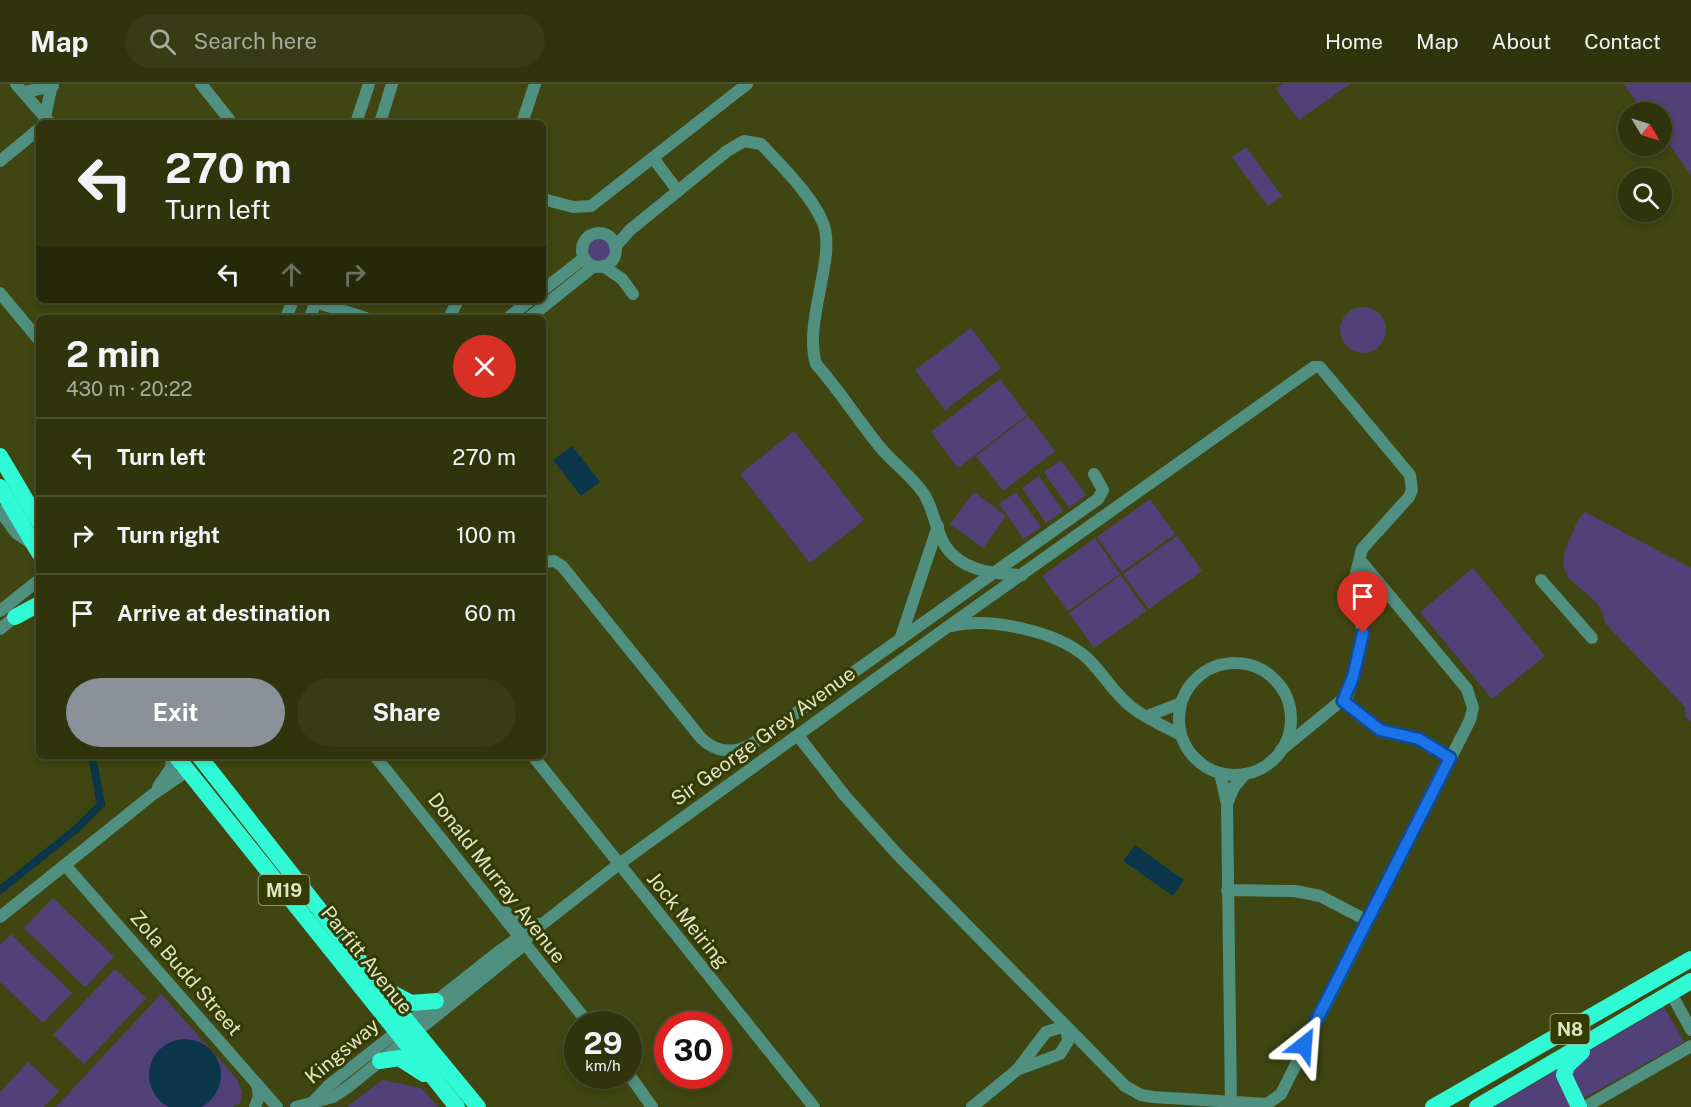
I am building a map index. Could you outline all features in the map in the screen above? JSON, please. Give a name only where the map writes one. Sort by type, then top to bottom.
[{"type":"highway","points":[[0,456],[36,517]]},
{"type":"highway","points":[[0,487],[36,547]]},
{"type":"highway","points":[[8,614],[36,605]]},
{"type":"highway","name":"Parfitt Avenue","points":[[201,759],[381,987],[441,1087],[457,1107]]},
{"type":"highway","name":"Parfitt Avenue","points":[[187,763],[248,846],[407,1032],[478,1107]]},
{"type":"highway","points":[[216,777],[217,793],[242,826],[248,846]]},
{"type":"highway","name":"N8","points":[[1433,1107],[1689,959]]},
{"type":"highway","name":"N8","points":[[1477,1107],[1691,981]]},
{"type":"highway","points":[[381,987],[411,1003],[436,1001]]},
{"type":"highway","points":[[1579,1107],[1565,1081],[1567,1066],[1618,1024]]},
{"type":"highway","points":[[380,1061],[399,1058],[441,1087]]},
{"type":"street","points":[[201,84],[230,120]]},
{"type":"street","points":[[357,120],[369,84]]},
{"type":"street","points":[[381,120],[392,84]]},
{"type":"street","points":[[523,120],[535,84]]},
{"type":"street","points":[[546,200],[573,207],[591,206],[747,84]]},
{"type":"street","points":[[20,88],[52,85],[46,120]]},
{"type":"street","points":[[20,88],[43,120]]},
{"type":"street","points":[[0,161],[36,131]]},
{"type":"street","points":[[534,315],[598,266],[630,230],[727,151],[751,140],[762,144],[816,209],[824,224],[826,243],[813,327],[816,364],[880,446],[917,483],[930,503],[944,543],[953,556],[967,565],[993,573],[1022,576]]},
{"type":"street","points":[[653,158],[678,190]]},
{"type":"street","points":[[622,279],[584,258],[582,250],[587,238],[597,233],[613,247],[622,279],[633,294]]},
{"type":"street","points":[[546,288],[584,258]]},
{"type":"street","points":[[0,293],[36,336]]},
{"type":"street","points":[[321,303],[357,315]]},
{"type":"street","points":[[512,315],[526,303]]},
{"type":"street","name":"Sir George Grey Avenue","points":[[407,1032],[619,864],[1314,367],[1320,367],[1410,475],[1412,482],[1409,497],[1362,549],[1361,561]]},
{"type":"street","points":[[546,562],[554,561],[562,566],[701,738],[716,749],[735,751],[746,748],[1098,499],[1103,490],[1094,474]]},
{"type":"street","points":[[0,512],[16,533],[36,548]]},
{"type":"street","points":[[900,640],[938,526]]},
{"type":"street","points":[[946,628],[965,623],[988,623],[1057,639],[1085,656],[1128,704],[1181,735],[1196,759],[1220,773],[1245,774],[1266,765],[1312,724],[1343,701],[1353,677],[1363,633],[1353,585],[1361,561]]},
{"type":"street","points":[[798,737],[877,832],[1125,1086],[1154,1102],[1200,1098],[1232,1104],[1267,1104],[1281,1094],[1470,720],[1473,708],[1467,689],[1361,561]]},
{"type":"street","points":[[1541,580],[1592,638]]},
{"type":"street","points":[[0,628],[8,614],[36,583]]},
{"type":"street","points":[[8,614],[36,599]]},
{"type":"street","points":[[1181,735],[1181,703],[1201,675],[1221,665],[1244,664],[1265,673],[1281,689],[1290,710],[1289,731],[1281,750]]},
{"type":"street","points":[[1343,701],[1380,730],[1419,739],[1450,758]]},
{"type":"street","points":[[1147,716],[1181,703]]},
{"type":"street","points":[[1290,710],[1312,724]]},
{"type":"street","points":[[152,795],[168,773],[173,759]]},
{"type":"street","name":"Donald Murray Avenue","points":[[377,759],[578,1011]]},
{"type":"street","name":"Jock Meiring","points":[[535,759],[814,1107]]},
{"type":"street","points":[[0,917],[152,795],[187,763]]},
{"type":"street","points":[[1220,773],[1227,804],[1232,1104]]},
{"type":"street","points":[[1227,804],[1234,787],[1245,774]]},
{"type":"street","name":"Zola Budd Street","points":[[65,865],[277,1107]]},
{"type":"street","points":[[1227,890],[1295,891],[1320,896],[1368,921]]},
{"type":"street","points":[[486,897],[524,925],[542,923]]},
{"type":"street","points":[[497,953],[506,935],[507,924]]},
{"type":"street","name":"Sir George Grey Avenue","points":[[407,1032],[436,1001],[497,953],[521,941]]},
{"type":"street","points":[[1671,993],[1691,1030]]},
{"type":"street","points":[[1017,1070],[1056,1056],[1065,1048],[1068,1041],[1066,1026]]},
{"type":"street","points":[[972,1107],[1017,1070],[1047,1032],[1066,1026]]},
{"type":"street","name":"Kingsway","points":[[296,1107],[333,1097],[380,1061],[407,1032]]},
{"type":"street","name":"Kingsway","points":[[313,1102],[328,1086],[407,1032]]},
{"type":"street","points":[[1585,1107],[1691,1046]]},
{"type":"street","points":[[1065,1048],[1081,1048],[1091,1052]]},
{"type":"street","points":[[255,1107],[259,1096],[257,1084]]},
{"type":"street","points":[[639,1089],[652,1107]]},
{"type":"shaded area","points":[[1283,84],[1350,84],[1299,120],[1276,89]]},
{"type":"shaded area","points":[[1623,84],[1691,84],[1691,175],[1672,148],[1672,102],[1637,102]]},
{"type":"shaded area","points":[[1246,147],[1282,196],[1268,206],[1232,157]]},
{"type":"shaded area","points":[[599,237],[608,241],[612,250],[608,259],[599,263],[590,259],[586,250],[590,241]]},
{"type":"shaded area","points":[[1363,307],[1379,314],[1386,330],[1379,346],[1363,353],[1347,346],[1340,330],[1347,314]]},
{"type":"shaded area","points":[[971,328],[1001,368],[945,410],[915,370]]},
{"type":"shaded area","points":[[1000,379],[1027,415],[958,468],[931,432]]},
{"type":"shaded area","points":[[1028,416],[1055,451],[1003,491],[976,456]]},
{"type":"shaded area","points":[[794,431],[864,520],[810,563],[740,474]]},
{"type":"shaded area","points":[[1061,460],[1086,495],[1069,508],[1044,472]]},
{"type":"shaded area","points":[[1039,476],[1063,511],[1046,523],[1022,488]]},
{"type":"shaded area","points":[[974,492],[1006,516],[983,548],[950,524]]},
{"type":"shaded area","points":[[1016,492],[1041,527],[1024,539],[999,504]]},
{"type":"shaded area","points":[[1150,499],[1175,534],[1122,572],[1097,537]]},
{"type":"shaded area","points":[[1585,512],[1691,568],[1691,722],[1685,716],[1685,707],[1605,623],[1602,610],[1569,577],[1564,567],[1564,554],[1580,517]]},
{"type":"shaded area","points":[[1177,536],[1202,571],[1149,609],[1123,574]]},
{"type":"shaded area","points":[[1095,538],[1120,574],[1068,611],[1042,576]]},
{"type":"shaded area","points":[[1473,568],[1545,656],[1492,699],[1420,612]]},
{"type":"shaded area","points":[[1121,575],[1146,611],[1094,648],[1069,613]]},
{"type":"shaded area","points":[[53,898],[114,957],[85,987],[24,928]]},
{"type":"shaded area","points":[[11,934],[72,993],[43,1023],[0,982],[0,945]]},
{"type":"shaded area","points":[[115,969],[146,998],[84,1064],[53,1035]]},
{"type":"shaded area","points":[[161,994],[237,1079],[242,1092],[240,1103],[232,1107],[56,1107]]},
{"type":"shaded area","points":[[1664,1007],[1684,1042],[1568,1107],[1494,1107]]},
{"type":"shaded area","points":[[28,1062],[59,1091],[44,1107],[0,1107],[0,1092]]},
{"type":"shaded area","points":[[382,1080],[421,1088],[438,1107],[347,1107]]},
{"type":"water","points":[[572,446],[600,482],[581,496],[553,460]]},
{"type":"water","points":[[1135,845],[1184,880],[1173,896],[1123,861]]},
{"type":"water","points":[[178,1040],[192,1040],[205,1045],[215,1055],[220,1068],[220,1082],[215,1095],[199,1108],[171,1108],[165,1105],[155,1095],[150,1082],[150,1068],[155,1055],[165,1045]]},
{"type":"waterway","points":[[0,890],[75,830],[101,804],[93,759]]},
{"type":"route","points":[[1304,1045],[1450,758],[1419,739],[1380,730],[1343,701],[1348,695],[1363,633]]}]
